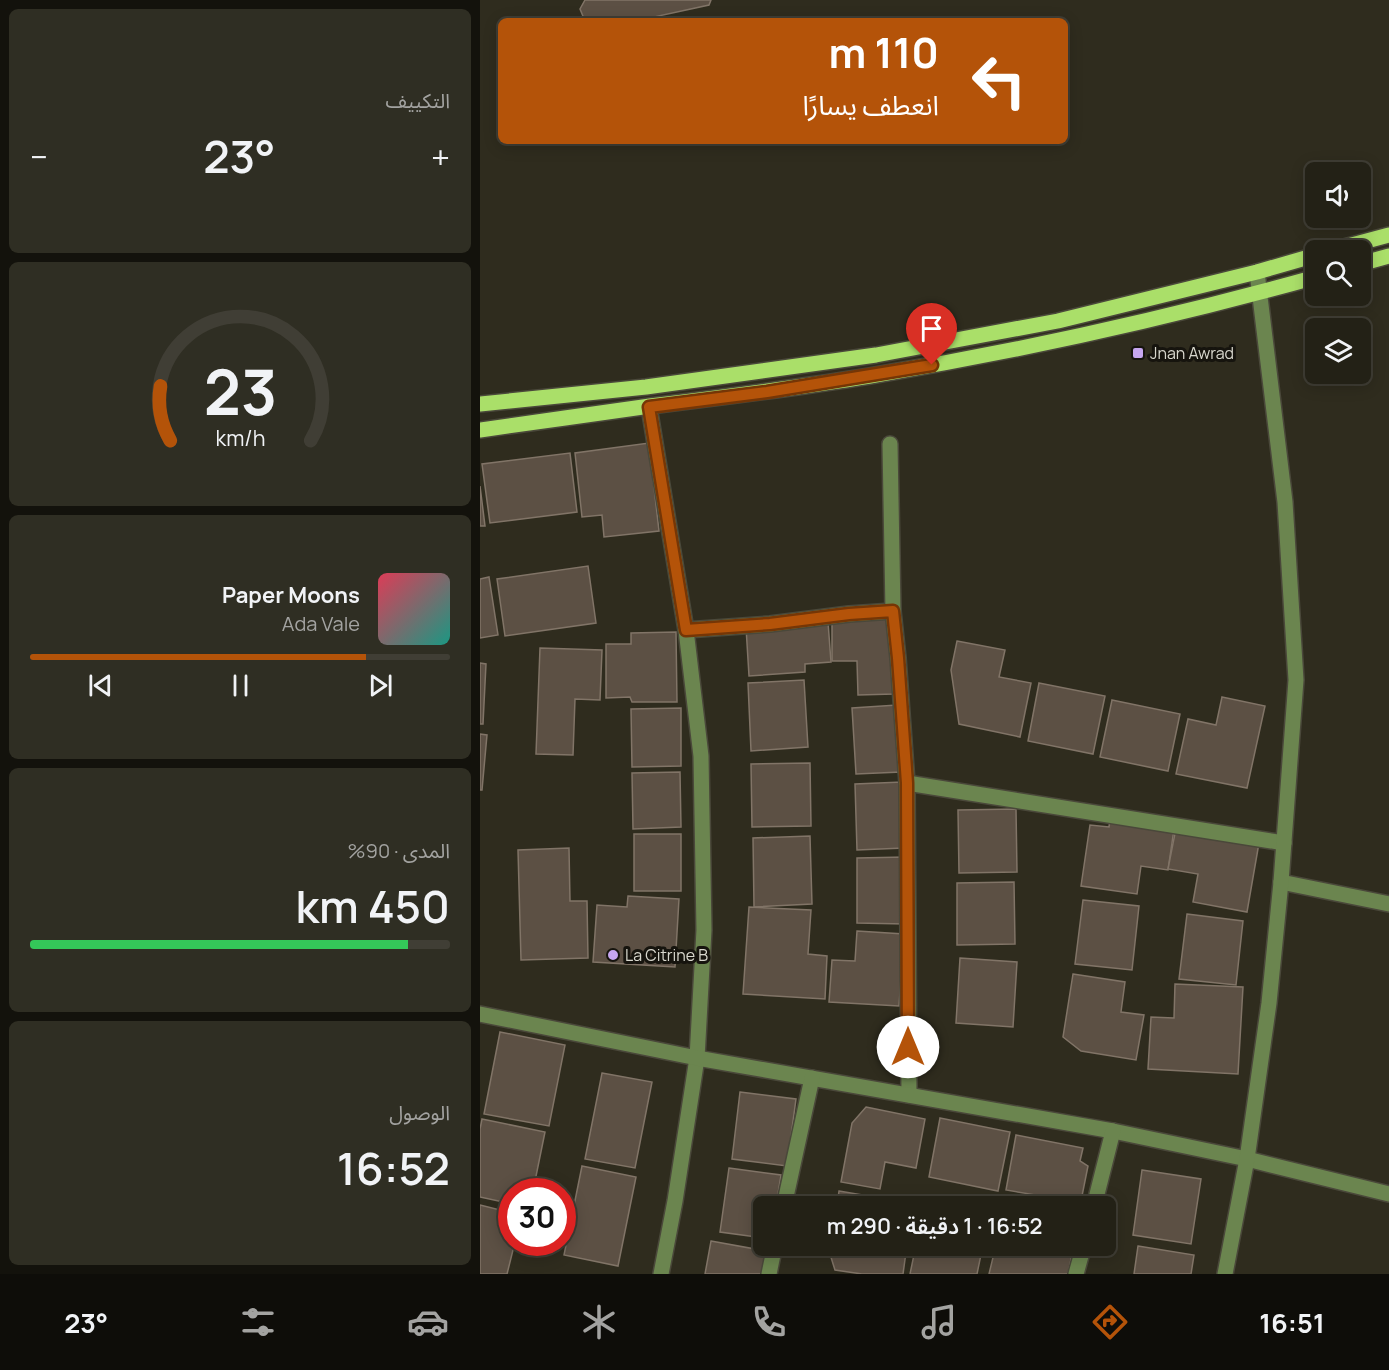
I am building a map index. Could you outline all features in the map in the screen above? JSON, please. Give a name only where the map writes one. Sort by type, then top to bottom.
[{"type":"main road","points":[[1370,240],[1389,235]]},
{"type":"main road","points":[[1371,261],[1389,256]]},
{"type":"main road","points":[[480,404],[646,387],[876,355],[1058,321],[1305,258]]},
{"type":"main road","points":[[480,430],[767,392],[974,357],[1133,324],[1305,279]]},
{"type":"street","points":[[1224,1274],[1246,1160],[1269,1003],[1281,882],[1296,680],[1286,502],[1257,272]]},
{"type":"street","points":[[649,407],[686,630],[701,756],[704,930],[697,1058],[675,1201],[661,1274]]},
{"type":"street","points":[[890,444],[893,611],[907,783],[909,1095]]},
{"type":"street","points":[[686,630],[893,611]]},
{"type":"street","points":[[907,783],[1284,843]]},
{"type":"street","points":[[1281,882],[1389,904]]},
{"type":"street","points":[[480,1014],[697,1058],[1113,1131],[1389,1194]]},
{"type":"street","points":[[786,1196],[813,1078]]},
{"type":"street","points":[[1097,1196],[1113,1131]]},
{"type":"street","points":[[769,1274],[773,1256]]},
{"type":"street","points":[[1076,1274],[1081,1256]]},
{"type":"building","points":[[585,0],[711,0],[709,5],[649,18],[584,18],[580,9]]},
{"type":"building","points":[[649,443],[659,531],[604,537],[602,515],[582,517],[575,453]]},
{"type":"building","points":[[570,453],[577,512],[490,523],[482,464]]},
{"type":"building","points":[[480,486],[485,526],[480,526]]},
{"type":"building","points":[[588,566],[596,623],[505,636],[497,579]]},
{"type":"building","points":[[489,577],[498,635],[480,638],[480,579]]},
{"type":"building","points":[[893,618],[894,694],[858,695],[857,661],[832,661],[832,619]]},
{"type":"building","points":[[828,622],[831,662],[805,664],[805,672],[749,676],[746,627]]},
{"type":"building","points":[[676,632],[677,702],[632,702],[630,697],[606,698],[606,644],[631,644],[631,633]]},
{"type":"building","points":[[957,641],[1005,650],[999,677],[1031,683],[1020,737],[959,724],[951,670]]},
{"type":"building","points":[[540,648],[602,650],[600,700],[575,699],[573,755],[536,754]]},
{"type":"building","points":[[480,663],[486,664],[483,724],[480,724]]},
{"type":"building","points":[[804,680],[808,747],[751,751],[748,683]]},
{"type":"building","points":[[1039,683],[1105,696],[1093,754],[1028,741]]},
{"type":"building","points":[[1222,697],[1265,706],[1247,788],[1176,774],[1188,719],[1216,725]]},
{"type":"building","points":[[1112,700],[1180,714],[1168,771],[1100,757]]},
{"type":"building","points":[[897,705],[901,772],[856,774],[852,708]]},
{"type":"building","points":[[681,708],[681,766],[632,767],[631,709]]},
{"type":"building","points":[[480,734],[487,735],[482,790],[480,790]]},
{"type":"building","points":[[810,763],[811,826],[752,827],[751,764]]},
{"type":"building","points":[[680,772],[681,827],[633,829],[632,773]]},
{"type":"building","points":[[902,782],[904,848],[857,850],[855,784]]},
{"type":"building","points":[[1016,809],[1017,872],[959,873],[958,810]]},
{"type":"building","points":[[1110,819],[1174,829],[1168,870],[1141,866],[1137,894],[1081,886],[1090,825],[1109,827]]},
{"type":"building","points":[[1176,828],[1259,843],[1247,912],[1193,902],[1198,874],[1168,869]]},
{"type":"building","points":[[634,834],[681,834],[681,891],[634,891]]},
{"type":"building","points":[[810,836],[812,904],[754,907],[753,838]]},
{"type":"building","points":[[569,848],[570,901],[587,901],[588,958],[521,960],[518,850]]},
{"type":"building","points":[[905,857],[905,924],[857,923],[857,858]]},
{"type":"building","points":[[1014,882],[1015,944],[957,945],[957,883]]},
{"type":"building","points":[[628,896],[679,899],[675,967],[593,962],[597,905],[627,907]]},
{"type":"building","points":[[1083,900],[1139,906],[1132,970],[1075,964]]},
{"type":"building","points":[[749,907],[811,910],[808,954],[827,956],[825,999],[743,994]]},
{"type":"building","points":[[1187,914],[1243,921],[1236,985],[1179,979]]},
{"type":"building","points":[[857,931],[904,934],[899,1006],[829,1002],[832,960],[855,961]]},
{"type":"building","points":[[960,958],[1017,962],[1013,1027],[956,1023]]},
{"type":"building","points":[[1073,974],[1125,982],[1121,1012],[1144,1015],[1136,1060],[1081,1051],[1063,1037]]},
{"type":"building","points":[[1175,984],[1243,987],[1238,1074],[1148,1069],[1151,1017],[1174,1018]]},
{"type":"building","points":[[500,1032],[565,1045],[549,1126],[484,1114]]},
{"type":"building","points":[[602,1073],[652,1082],[635,1168],[585,1159]]},
{"type":"building","points":[[740,1092],[796,1099],[787,1166],[732,1159]]},
{"type":"building","points":[[866,1107],[925,1119],[916,1168],[885,1162],[880,1189],[841,1182],[852,1123]]},
{"type":"building","points":[[940,1118],[1010,1132],[998,1191],[929,1177]]},
{"type":"building","points":[[482,1119],[545,1132],[536,1178],[498,1178],[498,1201],[480,1197]]},
{"type":"building","points":[[1016,1135],[1083,1148],[1080,1161],[1088,1166],[1082,1196],[1036,1196],[1006,1190]]},
{"type":"building","points":[[582,1166],[636,1177],[618,1266],[569,1256],[576,1256],[576,1196]]},
{"type":"building","points":[[729,1168],[781,1175],[778,1196],[753,1196],[753,1236],[720,1232]]},
{"type":"building","points":[[1142,1170],[1201,1179],[1191,1244],[1133,1235]]},
{"type":"building","points":[[839,1191],[869,1196],[838,1196]]},
{"type":"building","points":[[480,1205],[498,1210],[498,1256],[512,1256],[507,1274],[480,1274]]},
{"type":"building","points":[[711,1241],[753,1249],[753,1256],[765,1256],[762,1274],[705,1274]]},
{"type":"building","points":[[1138,1246],[1194,1255],[1191,1274],[1134,1274]]},
{"type":"building","points":[[831,1256],[905,1256],[903,1274],[862,1274],[835,1270]]},
{"type":"building","points":[[914,1256],[981,1256],[977,1274],[910,1274]]},
{"type":"building","points":[[993,1256],[1072,1256],[1068,1274],[989,1274]]},
{"type":"place","name":"Jnan Awrad","points":[[1138,353]]},
{"type":"place","name":"La Citrine B","points":[[613,955]]},
{"type":"route","points":[[908,1047],[907,783],[893,611],[686,630],[649,407],[767,392],[932,365]]}]
